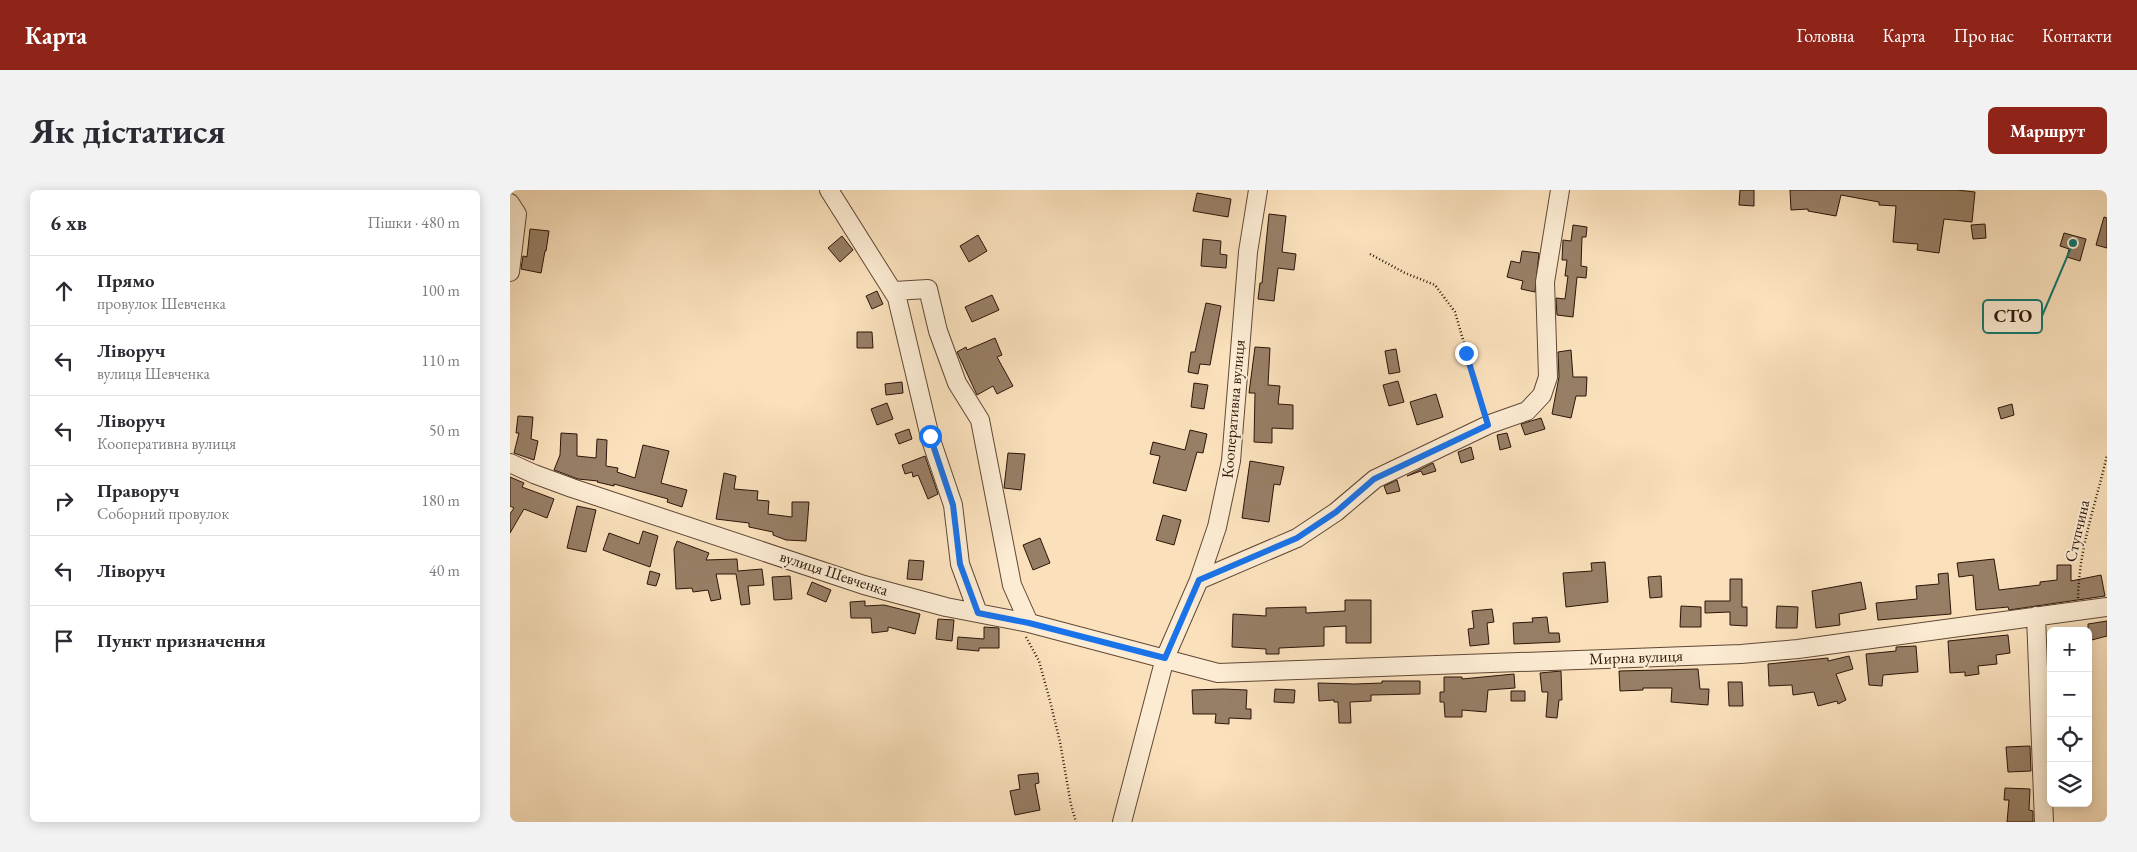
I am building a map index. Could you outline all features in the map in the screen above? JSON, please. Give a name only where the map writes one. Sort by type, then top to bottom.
[{"type":"street","points":[[829,190],[898,298],[930,436],[953,505],[960,564],[978,613]]},
{"type":"street","name":"Кооперативна вулиця","points":[[1122,822],[1165,658],[1199,580],[1217,527],[1231,461],[1248,252],[1258,190]]},
{"type":"street","points":[[1199,580],[1297,538],[1336,512],[1374,479],[1488,425],[1527,411],[1542,395],[1548,378],[1545,282],[1560,190]]},
{"type":"street","points":[[510,204],[517,214],[510,272]]},
{"type":"street","points":[[894,291],[928,289],[938,331],[957,383],[980,420],[1012,585],[1021,621]]},
{"type":"street","name":"вулиця Шевченка","points":[[510,463],[572,488],[864,584],[946,607],[1021,621],[1165,658]]},
{"type":"street","name":"Мирна вулиця","points":[[1165,658],[1218,673],[1741,654],[1798,649],[2107,607]]},
{"type":"street","points":[[2036,616],[2044,822]]},
{"type":"path","points":[[1370,254],[1405,273],[1435,285],[1455,312],[1488,425]]},
{"type":"path","name":"Ступчина","points":[[2078,612],[2078,576],[2086,530],[2100,487],[2107,455]]},
{"type":"path","points":[[1021,621],[1024,633],[1039,661],[1060,742],[1071,805],[1076,822]]},
{"type":"building","points":[[1740,190],[1754,190],[1754,206],[1739,205]]},
{"type":"building","points":[[1790,190],[1957,190],[1975,192],[1972,222],[1944,219],[1939,253],[1917,250],[1918,244],[1893,242],[1896,206],[1879,205],[1879,202],[1841,195],[1836,216],[1808,211],[1808,209],[1791,210]]},
{"type":"building","points":[[1197,193],[1231,199],[1228,217],[1193,211]]},
{"type":"building","points":[[1269,214],[1286,216],[1282,252],[1296,254],[1294,270],[1278,268],[1274,301],[1258,299],[1260,283],[1262,283]]},
{"type":"building","points":[[2104,217],[2107,218],[2107,248],[2096,245]]},
{"type":"building","points":[[1985,224],[1986,238],[1973,239],[1971,225]]},
{"type":"building","points":[[1573,225],[1587,227],[1586,237],[1582,237],[1581,266],[1587,267],[1586,278],[1577,277],[1573,317],[1557,315],[1556,298],[1565,299],[1568,276],[1565,276],[1567,260],[1562,260],[1563,240],[1571,241]]},
{"type":"building","points":[[530,229],[549,231],[541,273],[521,269],[523,256],[527,257]]},
{"type":"building","points":[[2064,233],[2086,239],[2080,261],[2067,257],[2069,249],[2060,246]]},
{"type":"building","points":[[978,235],[987,251],[969,262],[960,246]]},
{"type":"building","points":[[842,236],[853,250],[840,262],[828,248]]},
{"type":"building","points":[[1203,239],[1221,241],[1220,254],[1227,255],[1226,268],[1201,266]]},
{"type":"building","points":[[1522,251],[1539,253],[1535,292],[1521,289],[1523,281],[1507,277],[1511,261],[1520,263]]},
{"type":"building","points":[[877,291],[883,304],[872,309],[866,296]]},
{"type":"building","points":[[992,295],[999,310],[972,322],[965,307]]},
{"type":"building","points":[[1206,303],[1221,306],[1210,365],[1200,364],[1198,374],[1188,372],[1191,352],[1195,352]]},
{"type":"building","points":[[857,332],[872,332],[873,348],[857,348]]},
{"type":"building","points":[[995,338],[1002,355],[997,357],[1013,386],[997,394],[993,386],[977,395],[957,352],[966,347],[967,350]]},
{"type":"building","points":[[1255,347],[1270,348],[1268,385],[1280,386],[1278,404],[1293,405],[1293,429],[1272,428],[1272,443],[1254,442],[1255,393],[1249,393]]},
{"type":"building","points":[[1396,349],[1400,372],[1389,374],[1385,351]]},
{"type":"building","points":[[1571,350],[1573,377],[1587,377],[1586,396],[1576,396],[1571,418],[1552,414],[1559,377],[1558,352]]},
{"type":"building","points":[[1398,381],[1404,402],[1389,406],[1383,385]]},
{"type":"building","points":[[902,382],[903,393],[886,395],[885,384]]},
{"type":"building","points":[[1194,383],[1208,385],[1204,409],[1191,407]]},
{"type":"building","points":[[1436,394],[1443,417],[1417,425],[1410,402]]},
{"type":"building","points":[[887,403],[893,419],[877,425],[871,409]]},
{"type":"building","points":[[2012,404],[2014,415],[2001,419],[1998,408]]},
{"type":"building","points":[[518,416],[533,417],[531,439],[538,441],[534,460],[514,453],[519,433],[516,433]]},
{"type":"building","points":[[1541,418],[1545,429],[1525,435],[1521,424]]},
{"type":"building","points":[[909,429],[912,439],[899,444],[895,434]]},
{"type":"building","points":[[1190,430],[1207,434],[1203,453],[1197,452],[1186,491],[1153,483],[1160,456],[1150,454],[1153,442],[1185,450]]},
{"type":"building","points":[[561,433],[577,434],[577,456],[596,458],[597,439],[607,440],[606,466],[618,468],[617,472],[635,478],[643,445],[669,451],[661,483],[687,490],[682,507],[667,502],[668,499],[614,484],[614,486],[598,481],[578,479],[554,470],[560,455]]},
{"type":"building","points":[[1507,433],[1511,447],[1500,450],[1497,435]]},
{"type":"building","points":[[1471,447],[1474,459],[1461,463],[1458,452]]},
{"type":"building","points":[[1008,453],[1025,454],[1021,490],[1004,488]]},
{"type":"building","points":[[925,456],[938,494],[928,499],[918,475],[913,477],[912,472],[905,474],[902,465]]},
{"type":"building","points":[[1250,461],[1284,467],[1280,485],[1274,484],[1269,522],[1242,518]]},
{"type":"building","points":[[1433,463],[1436,471],[1423,475],[1421,471],[1407,476]]},
{"type":"building","points":[[724,473],[736,476],[734,489],[758,491],[757,500],[769,501],[768,514],[792,517],[792,502],[809,502],[806,541],[786,540],[773,535],[773,532],[749,527],[749,523],[716,519]]},
{"type":"building","points":[[510,477],[524,483],[522,487],[554,499],[547,518],[524,509],[510,533],[510,514],[514,508],[510,506]]},
{"type":"building","points":[[1397,480],[1400,491],[1387,494],[1384,486]]},
{"type":"building","points":[[577,506],[596,510],[586,552],[567,548]]},
{"type":"building","points":[[1163,515],[1181,520],[1174,545],[1156,540]]},
{"type":"building","points":[[643,531],[658,536],[650,567],[603,550],[609,533],[639,544]]},
{"type":"building","points":[[1040,538],[1050,563],[1033,570],[1023,545]]},
{"type":"building","points":[[677,541],[709,553],[706,560],[737,559],[738,571],[762,569],[764,585],[748,586],[750,604],[741,605],[736,574],[716,574],[721,599],[711,601],[708,590],[693,592],[692,588],[676,589],[674,549]]},
{"type":"building","points":[[1994,559],[1999,590],[2040,585],[2040,582],[2057,580],[2057,565],[2071,565],[2071,581],[2101,575],[2105,596],[2009,610],[2008,607],[1976,610],[1973,575],[1959,577],[1957,563]]},
{"type":"building","points":[[909,560],[924,561],[922,580],[907,579]]},
{"type":"building","points":[[1605,562],[1608,602],[1566,607],[1563,573],[1592,571],[1591,563]]},
{"type":"building","points":[[650,571],[660,574],[656,586],[647,584]]},
{"type":"building","points":[[1948,573],[1951,614],[1878,620],[1876,603],[1917,599],[1916,586],[1939,584],[1938,574]]},
{"type":"building","points":[[790,576],[792,599],[774,600],[772,577]]},
{"type":"building","points":[[1661,576],[1662,597],[1650,598],[1648,577]]},
{"type":"building","points":[[1730,579],[1742,579],[1742,607],[1747,607],[1747,626],[1730,625],[1730,612],[1705,613],[1705,601],[1730,601]]},
{"type":"building","points":[[812,582],[831,590],[826,602],[807,594]]},
{"type":"building","points":[[1861,582],[1866,609],[1839,614],[1840,625],[1816,628],[1812,591]]},
{"type":"building","points":[[1345,600],[1371,600],[1371,643],[1346,643],[1346,626],[1324,627],[1324,646],[1279,648],[1279,654],[1266,654],[1266,649],[1232,647],[1233,614],[1266,616],[1266,608],[1306,607],[1306,613],[1345,611]]},
{"type":"building","points":[[865,601],[865,606],[884,605],[920,614],[915,634],[888,627],[888,631],[872,633],[871,618],[851,618],[850,602]]},
{"type":"building","points":[[1681,606],[1701,607],[1701,627],[1680,627]]},
{"type":"building","points":[[1777,606],[1798,607],[1797,628],[1776,628]]},
{"type":"building","points":[[1492,609],[1494,622],[1487,623],[1489,644],[1470,646],[1468,629],[1474,628],[1472,611]]},
{"type":"building","points":[[1547,617],[1549,633],[1559,633],[1560,642],[1514,644],[1513,623],[1533,622],[1532,618]]},
{"type":"building","points":[[938,619],[954,620],[952,641],[936,639]]},
{"type":"building","points":[[2107,621],[2107,636],[2092,640],[2092,627],[2088,627],[2088,624]]},
{"type":"building","points":[[984,627],[999,628],[999,648],[979,648],[979,651],[957,649],[958,637],[984,639]]},
{"type":"building","points":[[2008,635],[2010,653],[1996,655],[1997,664],[1978,666],[1979,674],[1965,676],[1965,672],[1950,673],[1948,641]]},
{"type":"building","points":[[1916,646],[1918,672],[1883,675],[1882,686],[1869,685],[1866,654],[1896,651],[1896,647]]},
{"type":"building","points":[[1849,656],[1853,669],[1836,674],[1846,700],[1838,704],[1837,701],[1818,706],[1814,692],[1793,695],[1792,685],[1769,686],[1768,664],[1828,658],[1828,661]]},
{"type":"building","points":[[1698,669],[1700,689],[1709,689],[1708,705],[1671,702],[1672,688],[1643,688],[1643,690],[1620,691],[1619,671]]},
{"type":"building","points":[[1561,671],[1562,700],[1559,700],[1557,718],[1546,717],[1548,692],[1542,692],[1540,673]]},
{"type":"building","points":[[1514,674],[1515,688],[1488,690],[1486,712],[1462,710],[1462,717],[1445,717],[1444,702],[1440,702],[1440,692],[1444,692],[1444,677],[1462,677],[1462,679]]},
{"type":"building","points":[[1382,681],[1420,681],[1420,694],[1371,695],[1371,701],[1350,702],[1351,723],[1339,723],[1338,702],[1334,702],[1334,700],[1319,701],[1318,683],[1355,684],[1382,683]]},
{"type":"building","points":[[1728,682],[1742,682],[1743,706],[1729,706]]},
{"type":"building","points":[[1275,689],[1295,690],[1294,703],[1274,702]]},
{"type":"building","points":[[1192,690],[1247,690],[1246,709],[1251,709],[1251,719],[1229,718],[1229,724],[1215,723],[1216,714],[1193,714]]},
{"type":"building","points":[[1511,691],[1525,691],[1525,701],[1511,701]]},
{"type":"building","points":[[2030,746],[2031,771],[2008,772],[2006,747]]},
{"type":"building","points":[[1038,773],[1039,783],[1035,784],[1040,810],[1015,815],[1010,791],[1020,789],[1018,775]]},
{"type":"building","points":[[2005,788],[2030,789],[2029,810],[2033,811],[2033,822],[2007,822],[2009,800],[2004,800]]},
{"type":"place","name":"СТО","points":[[2073,243]]},
{"type":"route","points":[[930,436],[953,505],[960,564],[978,613],[1029,623],[1165,658],[1199,580],[1297,538],[1336,512],[1374,479],[1488,425],[1466,353]]}]
